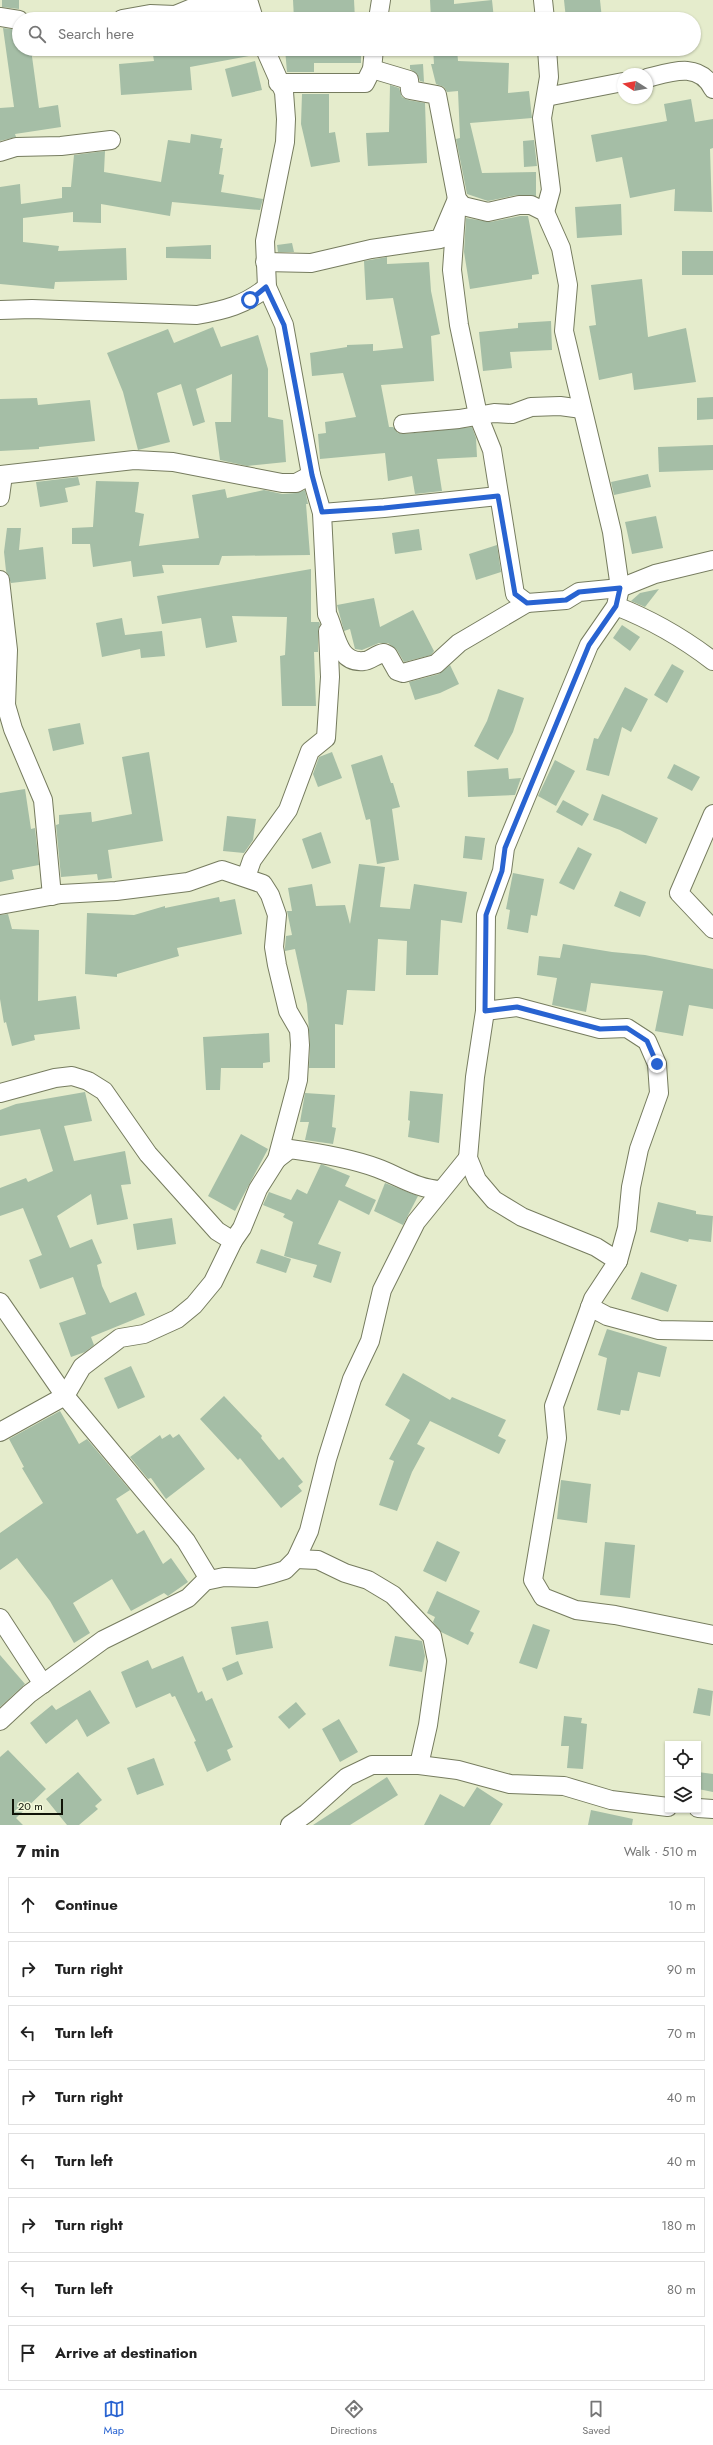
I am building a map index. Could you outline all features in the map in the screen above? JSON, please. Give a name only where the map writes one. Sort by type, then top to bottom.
[{"type":"street","points":[[379,12],[381,0]]},
{"type":"street","points":[[544,0],[545,12]]},
{"type":"street","points":[[182,12],[196,6],[250,8]]},
{"type":"street","points":[[0,17],[12,19]]},
{"type":"street","points":[[246,877],[252,860],[288,810],[310,751],[326,738],[330,677],[322,512],[312,475],[284,325],[266,287],[265,241],[285,142],[284,92],[278,83],[268,56]]},
{"type":"street","points":[[278,83],[365,83],[372,69],[373,56]]},
{"type":"street","points":[[548,56],[549,76],[542,118],[551,190],[545,212],[561,248],[568,284],[564,331],[612,532],[620,588],[616,606],[589,645],[505,848],[502,871],[486,915],[485,1011],[475,1077],[468,1158],[477,1180],[494,1200],[522,1217],[596,1247],[618,1261]]},
{"type":"street","points":[[372,69],[408,80],[410,90],[436,95],[457,198],[452,270],[459,325],[478,415],[492,450],[498,496],[515,594],[527,603]]},
{"type":"street","points":[[653,77],[687,69],[708,79],[713,89]]},
{"type":"street","points":[[546,97],[617,83]]},
{"type":"street","points":[[0,152],[16,146],[69,145],[111,140]]},
{"type":"street","points":[[265,262],[311,263],[371,248],[440,238],[457,198]]},
{"type":"street","points":[[457,198],[464,206],[488,212],[519,205],[531,205],[545,212]]},
{"type":"street","points":[[0,310],[32,309],[197,315],[219,311],[250,300],[266,287]]},
{"type":"street","points":[[403,424],[459,419],[478,415],[512,414],[531,408],[560,406],[582,409]]},
{"type":"street","points":[[0,498],[1,475],[134,460],[173,462],[282,483],[296,483],[312,475]]},
{"type":"street","points":[[322,512],[384,508],[498,496]]},
{"type":"street","points":[[327,614],[343,654],[364,661],[384,653],[388,655],[397,671],[403,673],[436,664],[459,643],[527,603],[566,600],[579,592],[620,588],[655,574],[712,563]]},
{"type":"street","points":[[0,580],[8,650],[3,703],[43,800],[52,896]]},
{"type":"street","points":[[616,606],[647,618],[690,644],[713,661]]},
{"type":"street","points":[[713,814],[679,893],[713,929]]},
{"type":"street","points":[[0,906],[52,896],[116,891],[182,883],[222,870],[263,884],[270,895],[277,915],[274,947],[277,966],[288,1011],[299,1030],[300,1045],[298,1080],[277,1159],[258,1189],[242,1228],[233,1241],[213,1282],[194,1305],[177,1319],[144,1334],[120,1338],[82,1367],[65,1396],[0,1432]]},
{"type":"street","points":[[485,1011],[517,1007],[600,1029],[627,1028],[647,1041],[657,1064],[659,1093],[639,1149],[631,1187],[628,1228],[618,1261],[590,1308],[554,1406],[557,1438],[533,1580],[543,1597],[576,1610],[615,1615],[713,1635]]},
{"type":"street","points":[[0,1093],[55,1078],[72,1076],[88,1081],[104,1091],[148,1154],[217,1231],[233,1241]]},
{"type":"street","points":[[277,1159],[290,1149],[324,1154],[377,1168],[424,1189],[441,1190]]},
{"type":"street","points":[[0,1722],[29,1694],[103,1640],[188,1598],[209,1579],[256,1578],[285,1570],[296,1559],[309,1531],[327,1459],[352,1379],[370,1342],[382,1290],[416,1222],[468,1158]]},
{"type":"street","points":[[0,1302],[65,1396],[186,1541],[209,1579]]},
{"type":"street","points":[[590,1308],[607,1316],[659,1330],[713,1331]]},
{"type":"street","points":[[296,1559],[318,1560],[345,1574],[368,1580],[393,1595],[432,1636],[437,1661],[428,1724],[419,1765]]},
{"type":"street","points":[[0,1618],[43,1684]]},
{"type":"street","points":[[290,1825],[307,1813],[347,1777],[372,1765],[419,1765],[458,1770],[510,1784],[564,1786],[611,1800],[665,1807]]},
{"type":"street","points":[[701,1808],[713,1809]]},
{"type":"building","points":[[2,0],[19,0],[19,9],[2,7]]},
{"type":"building","points":[[293,0],[354,0],[355,12],[294,12]]},
{"type":"building","points":[[430,0],[454,0],[454,4],[492,0],[493,12],[431,12]]},
{"type":"building","points":[[564,0],[600,0],[601,12],[565,12]]},
{"type":"building","points":[[3,28],[12,29],[12,56],[32,56],[39,108],[58,105],[61,127],[15,134],[16,137],[0,141],[0,108],[14,107]]},
{"type":"building","points":[[153,56],[249,56],[190,67],[192,90],[121,95],[119,64],[154,61]]},
{"type":"building","points":[[286,56],[361,56],[361,63],[314,63],[314,72],[287,72]]},
{"type":"building","points":[[433,56],[458,56],[458,61],[509,63],[508,93],[529,91],[532,118],[470,123],[482,173],[536,172],[536,196],[517,195],[488,201],[467,194],[456,139],[460,138],[458,91],[447,92],[444,87],[436,84],[431,64],[434,64]]},
{"type":"building","points":[[255,61],[262,90],[232,97],[225,69]]},
{"type":"building","points":[[423,64],[424,82],[420,81],[417,74],[410,69],[410,65]]},
{"type":"building","points":[[390,85],[399,88],[402,97],[408,100],[425,103],[427,163],[368,166],[366,133],[389,132]]},
{"type":"building","points":[[302,94],[329,94],[329,133],[335,132],[340,162],[311,167],[301,124]]},
{"type":"building","points":[[691,99],[695,122],[713,119],[713,148],[710,149],[712,212],[674,211],[675,189],[630,198],[622,157],[596,162],[591,135],[667,121],[664,104]]},
{"type":"building","points":[[191,134],[222,139],[220,148],[223,148],[219,174],[224,175],[221,192],[263,199],[260,210],[172,202],[170,216],[101,204],[101,223],[73,222],[73,212],[23,218],[23,242],[59,246],[58,251],[126,248],[127,280],[55,282],[54,289],[0,284],[0,187],[20,184],[21,204],[62,198],[62,187],[71,187],[74,155],[105,151],[104,172],[161,182],[168,140],[190,143]]},
{"type":"building","points":[[534,140],[537,166],[524,167],[523,141]]},
{"type":"building","points":[[621,204],[622,235],[577,238],[575,207]]},
{"type":"building","points":[[520,216],[528,216],[539,274],[532,275],[532,279],[470,289],[464,252],[466,218],[490,222]]},
{"type":"building","points":[[292,243],[294,252],[278,252],[277,245]]},
{"type":"building","points":[[211,245],[211,259],[166,258],[166,247]]},
{"type":"building","points":[[682,251],[713,251],[713,275],[682,275]]},
{"type":"building","points":[[387,257],[387,264],[429,262],[431,291],[440,334],[431,336],[434,381],[381,385],[389,427],[393,427],[398,433],[404,434],[472,427],[476,438],[477,457],[437,459],[442,491],[415,494],[412,476],[388,481],[385,453],[320,459],[318,434],[326,433],[325,422],[356,417],[343,373],[312,376],[310,353],[347,347],[347,345],[373,344],[373,351],[403,348],[393,298],[366,300],[364,261]]},
{"type":"building","points":[[642,279],[648,337],[686,328],[696,382],[634,390],[632,373],[599,380],[589,326],[596,325],[591,285]]},
{"type":"building","points":[[551,321],[552,350],[510,352],[512,368],[483,371],[479,332],[518,328],[518,323]]},
{"type":"building","points":[[213,327],[221,347],[258,335],[268,369],[268,417],[283,420],[286,462],[247,466],[220,460],[215,422],[231,422],[232,374],[196,389],[205,422],[193,426],[181,384],[157,393],[170,442],[138,450],[123,392],[107,353],[168,329],[174,343]]},
{"type":"building","points":[[713,397],[713,419],[697,420],[697,398]]},
{"type":"building","points":[[37,398],[38,405],[90,400],[95,441],[39,447],[39,449],[0,451],[0,399]]},
{"type":"building","points":[[713,445],[713,470],[659,472],[658,447]]},
{"type":"building","points":[[648,474],[651,487],[614,495],[611,482]]},
{"type":"building","points":[[78,477],[80,485],[65,488],[68,502],[40,507],[36,482]]},
{"type":"building","points":[[96,481],[139,482],[135,512],[144,514],[139,546],[199,538],[192,495],[225,489],[227,498],[264,490],[282,494],[296,493],[305,490],[308,504],[306,504],[310,555],[222,556],[219,565],[162,565],[164,573],[133,577],[131,561],[93,567],[90,544],[72,544],[72,528],[93,527]]},
{"type":"building","points":[[656,516],[663,548],[632,554],[625,522]]},
{"type":"building","points":[[7,528],[21,528],[19,550],[43,547],[46,579],[11,583],[6,571],[4,552]]},
{"type":"building","points":[[419,529],[422,550],[395,554],[392,533]]},
{"type":"building","points":[[497,545],[501,572],[476,580],[469,554]]},
{"type":"building","points":[[311,569],[311,622],[319,622],[320,624],[318,631],[318,652],[314,652],[316,706],[282,706],[280,656],[285,655],[287,617],[232,616],[237,642],[206,648],[201,618],[162,624],[157,596]]},
{"type":"building","points":[[659,589],[645,607],[631,601],[640,593]]},
{"type":"building","points":[[374,598],[380,627],[413,610],[434,651],[431,655],[404,662],[397,650],[388,643],[379,643],[362,650],[355,649],[350,629],[344,631],[337,605]]},
{"type":"building","points":[[122,618],[125,635],[162,631],[165,656],[141,658],[140,649],[102,657],[96,623]]},
{"type":"building","points":[[622,625],[640,637],[630,651],[613,638]]},
{"type":"building","points":[[672,664],[684,671],[667,703],[654,695]]},
{"type":"building","points":[[450,665],[459,684],[440,693],[415,700],[409,682],[439,674]]},
{"type":"building","points":[[625,687],[648,699],[631,732],[622,727],[609,776],[586,770],[594,738],[598,739]]},
{"type":"building","points":[[498,689],[524,698],[513,732],[498,760],[474,746],[487,721]]},
{"type":"building","points":[[80,723],[84,744],[53,751],[48,729]]},
{"type":"building","points":[[149,752],[163,841],[108,850],[112,878],[98,880],[97,874],[61,877],[56,825],[59,824],[59,815],[91,812],[92,822],[132,814],[122,757]]},
{"type":"building","points":[[332,752],[342,778],[318,787],[313,774],[319,757]]},
{"type":"building","points":[[382,755],[391,783],[393,783],[400,807],[392,809],[399,860],[377,864],[370,819],[366,820],[351,765]]},
{"type":"building","points":[[555,760],[575,771],[556,806],[538,796]]},
{"type":"building","points":[[674,764],[700,777],[692,791],[667,778]]},
{"type":"building","points":[[508,768],[509,779],[521,778],[515,795],[468,797],[467,771]]},
{"type":"building","points":[[25,789],[31,829],[35,828],[39,865],[12,870],[14,879],[0,882],[0,793]]},
{"type":"building","points":[[602,794],[658,818],[646,844],[620,830],[593,820]]},
{"type":"building","points":[[563,800],[589,814],[582,826],[556,812]]},
{"type":"building","points":[[227,816],[256,819],[253,840],[244,853],[223,851]]},
{"type":"building","points":[[321,832],[331,863],[312,869],[302,839]]},
{"type":"building","points":[[465,836],[485,838],[482,860],[463,858]]},
{"type":"building","points":[[578,847],[592,854],[574,890],[559,883]]},
{"type":"building","points":[[359,864],[385,867],[380,907],[410,909],[414,884],[467,892],[462,923],[441,920],[438,975],[406,975],[407,941],[378,939],[375,991],[347,990],[343,1025],[335,1024],[335,1068],[309,1068],[310,1044],[307,1004],[295,949],[285,951],[286,936],[292,935],[287,911],[292,911],[288,888],[312,884],[316,906],[345,905],[350,924]]},
{"type":"building","points":[[513,873],[544,879],[537,916],[531,915],[528,933],[507,929],[510,910],[506,909]]},
{"type":"building","points":[[620,891],[646,902],[640,917],[614,906]]},
{"type":"building","points":[[219,897],[220,902],[235,899],[242,934],[177,948],[179,956],[117,974],[117,977],[85,974],[87,913],[134,915],[165,906],[165,908]]},
{"type":"building","points":[[8,914],[12,929],[39,930],[38,1001],[76,996],[80,1029],[34,1035],[35,1040],[12,1046],[6,1022],[4,1023],[0,999],[0,915]]},
{"type":"building","points":[[563,944],[612,952],[645,955],[713,969],[713,1009],[689,1005],[683,1036],[655,1031],[663,991],[591,983],[586,1012],[552,1005],[557,978],[537,975],[539,956],[560,958]]},
{"type":"building","points":[[269,1033],[270,1062],[263,1063],[263,1068],[221,1068],[220,1090],[206,1090],[203,1037]]},
{"type":"building","points":[[410,1091],[443,1094],[439,1143],[408,1137],[410,1121],[408,1120]]},
{"type":"building","points":[[85,1092],[92,1121],[64,1126],[74,1161],[125,1151],[131,1184],[121,1185],[128,1219],[97,1225],[91,1194],[57,1216],[70,1248],[92,1239],[102,1263],[97,1265],[102,1286],[110,1303],[136,1292],[145,1315],[91,1337],[94,1345],[85,1352],[71,1357],[59,1323],[86,1314],[73,1277],[40,1289],[29,1260],[42,1255],[23,1208],[0,1216],[0,1188],[26,1178],[28,1182],[53,1171],[40,1129],[0,1136],[0,1110],[16,1104]]},
{"type":"building","points":[[305,1093],[335,1095],[332,1127],[336,1128],[333,1144],[305,1140],[309,1122],[300,1122]]},
{"type":"building","points":[[241,1134],[268,1149],[235,1211],[208,1196]]},
{"type":"building","points":[[321,1164],[350,1176],[345,1186],[376,1200],[369,1215],[339,1200],[318,1244],[341,1252],[331,1283],[313,1277],[317,1265],[284,1256],[293,1222],[283,1217],[285,1214],[263,1205],[269,1192],[291,1200],[297,1189],[307,1194]]},
{"type":"building","points":[[385,1183],[418,1196],[403,1225],[374,1211]]},
{"type":"building","points":[[658,1202],[696,1211],[696,1214],[713,1216],[711,1242],[689,1239],[688,1242],[650,1232]]},
{"type":"building","points":[[172,1218],[176,1244],[137,1250],[133,1224]]},
{"type":"building","points":[[261,1249],[291,1259],[286,1273],[256,1263]]},
{"type":"building","points":[[641,1272],[677,1285],[668,1312],[631,1299]]},
{"type":"building","points":[[607,1329],[667,1347],[660,1377],[638,1372],[629,1411],[621,1410],[620,1415],[597,1410],[607,1358],[598,1355]]},
{"type":"building","points":[[131,1366],[145,1397],[118,1409],[104,1378]]},
{"type":"building","points":[[403,1373],[450,1400],[452,1397],[506,1420],[498,1436],[506,1440],[499,1454],[430,1421],[417,1444],[425,1448],[412,1472],[397,1511],[379,1505],[394,1461],[389,1459],[410,1420],[385,1405]]},
{"type":"building","points":[[224,1396],[262,1436],[261,1438],[279,1460],[283,1457],[303,1482],[298,1486],[302,1491],[281,1508],[240,1458],[238,1460],[200,1419]]},
{"type":"building","points":[[60,1411],[79,1444],[87,1439],[130,1490],[116,1499],[137,1534],[144,1530],[163,1564],[171,1558],[188,1582],[168,1596],[164,1593],[131,1611],[112,1579],[73,1603],[90,1633],[74,1643],[50,1601],[17,1558],[0,1570],[0,1533],[43,1503],[22,1468],[24,1467],[9,1439]]},
{"type":"building","points":[[170,1434],[173,1438],[179,1434],[205,1469],[166,1499],[151,1478],[148,1479],[130,1457],[160,1435],[162,1439]]},
{"type":"building","points":[[561,1480],[591,1484],[587,1523],[557,1519]]},
{"type":"building","points":[[437,1541],[460,1552],[446,1582],[423,1571]]},
{"type":"building","points":[[605,1542],[635,1545],[630,1598],[600,1595]]},
{"type":"building","points":[[437,1591],[480,1611],[470,1631],[474,1633],[468,1645],[441,1632],[433,1622],[435,1617],[427,1613]]},
{"type":"building","points":[[268,1621],[273,1648],[236,1655],[231,1627]]},
{"type":"building","points":[[533,1624],[550,1630],[537,1669],[519,1663]]},
{"type":"building","points":[[395,1636],[422,1641],[425,1656],[422,1672],[389,1666]]},
{"type":"building","points":[[0,1655],[25,1684],[0,1707]]},
{"type":"building","points":[[183,1656],[198,1693],[202,1691],[206,1701],[212,1698],[233,1747],[227,1750],[231,1760],[207,1772],[194,1742],[196,1741],[175,1696],[172,1697],[170,1693],[136,1708],[121,1672],[148,1660],[152,1669]]},
{"type":"building","points":[[238,1661],[243,1674],[227,1681],[222,1668]]},
{"type":"building","points":[[698,1688],[713,1691],[710,1716],[693,1713]]},
{"type":"building","points":[[90,1690],[110,1723],[87,1737],[77,1719],[46,1744],[30,1723],[52,1705],[56,1710]]},
{"type":"building","points":[[296,1702],[306,1714],[289,1729],[278,1717]]},
{"type":"building","points":[[564,1716],[582,1718],[581,1723],[587,1724],[583,1769],[567,1768],[569,1746],[561,1746]]},
{"type":"building","points":[[339,1719],[358,1752],[340,1762],[322,1729]]},
{"type":"building","points":[[8,1750],[46,1789],[16,1818],[23,1825],[0,1825],[0,1757]]},
{"type":"building","points":[[154,1758],[164,1785],[137,1795],[127,1768]]},
{"type":"building","points":[[78,1772],[102,1800],[95,1806],[98,1809],[79,1825],[67,1825],[46,1799]]},
{"type":"building","points":[[701,1772],[713,1774],[713,1792],[701,1790]]},
{"type":"building","points":[[387,1777],[398,1795],[350,1825],[313,1825]]},
{"type":"building","points":[[477,1787],[503,1804],[490,1825],[424,1825],[440,1794],[464,1807]]},
{"type":"building","points":[[591,1810],[633,1819],[632,1825],[588,1825]]},
{"type":"route","points":[[250,300],[266,287],[275,303],[284,325],[312,475],[322,512],[384,508],[498,496],[515,594],[527,603],[566,600],[579,592],[620,588],[616,606],[589,645],[529,794],[505,848],[502,871],[486,915],[485,1011],[517,1007],[600,1029],[627,1028],[647,1041],[657,1064]]}]
